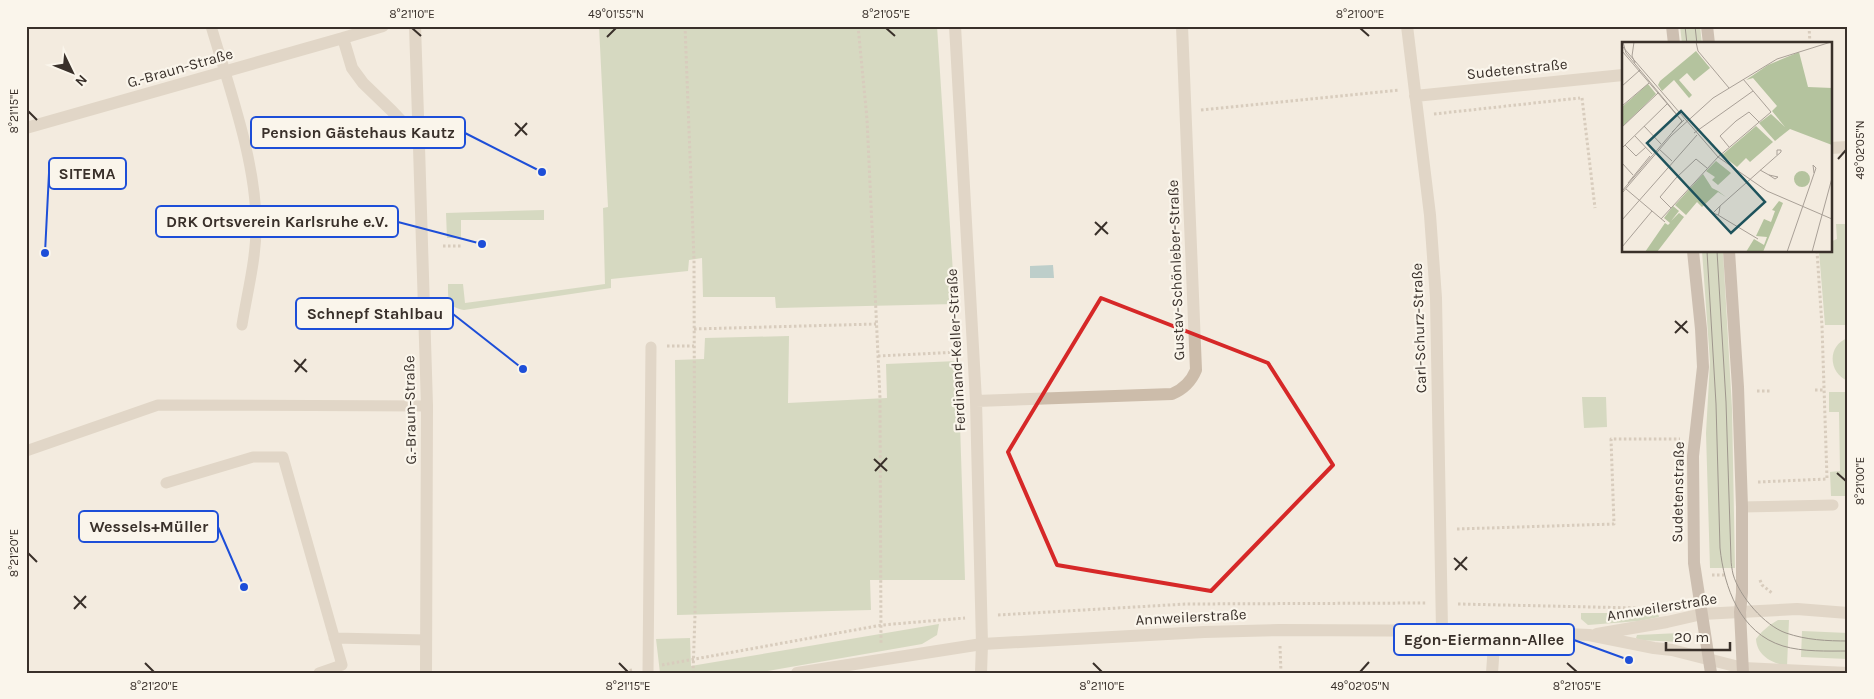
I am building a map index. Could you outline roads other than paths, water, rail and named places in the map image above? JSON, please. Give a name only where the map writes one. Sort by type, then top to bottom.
[{"type":"main road","points":[[1672,26],[1674,42]]},
{"type":"main road","points":[[1707,26],[1709,42]]},
{"type":"main road","name":"Sudetenstraße","points":[[1693,252],[1703,367],[1693,456],[1695,576],[1711,673]]},
{"type":"main road","points":[[1728,252],[1738,387],[1742,507],[1740,612],[1743,670]]},
{"type":"street","name":"G.-Braun-Straße","points":[[26,128],[384,26]]},
{"type":"street","name":"G.-Braun-Straße","points":[[414,26],[427,406],[426,673]]},
{"type":"street","name":"Ferdinand-Keller-Straße","points":[[955,26],[976,401],[982,644],[981,673]]},
{"type":"street","name":"Gustav-Schönleber-Straße","points":[[976,401],[1172,394],[1187,385],[1196,370],[1182,26]]},
{"type":"street","name":"Carl-Schurz-Straße","points":[[1407,26],[1430,215],[1436,298],[1442,630]]},
{"type":"street","name":"G.-Braun-Straße","points":[[343,38],[352,68],[363,83],[409,129],[419,147]]},
{"type":"street","name":"Sudetenstraße","points":[[1414,92],[1622,75]]},
{"type":"street","points":[[1832,148],[1848,147]]},
{"type":"street","name":"Annweilerstraße","points":[[1589,635],[1702,614],[1797,609],[1848,613]]},
{"type":"street","name":"Annweilerstraße","points":[[797,673],[982,644],[1204,632],[1442,630],[1589,635],[1709,658],[1743,670],[1848,673]]},
{"type":"street","points":[[1492,673],[1495,631]]},
{"type":"lane","points":[[211,26],[249,163],[255,205],[255,244],[242,325]]},
{"type":"lane","points":[[648,670],[650,347]]},
{"type":"lane","points":[[26,451],[158,405],[427,406]]},
{"type":"lane","points":[[166,483],[253,457],[283,457],[342,665],[319,673]]},
{"type":"lane","points":[[1742,507],[1833,505]]},
{"type":"lane","points":[[334,638],[426,640]]},
{"type":"water","points":[[1053,265],[1054,278],[1030,278],[1030,266]]},
{"type":"tram line","points":[[1685,26],[1687,42]]},
{"type":"tram line","points":[[1695,26],[1697,42]]},
{"type":"tram line","points":[[1707,252],[1716,404],[1720,548],[1725,578],[1730,593],[1745,620],[1768,640],[1783,646],[1799,649],[1848,651]]},
{"type":"tram line","points":[[1717,252],[1726,402],[1731,561],[1736,583],[1754,609],[1778,629],[1809,639],[1848,641]]},
{"type":"place","name":"Pension Gästehaus Kautz","points":[[542,172]]},
{"type":"place","name":"DRK Ortsverein Karlsruhe e.V.","points":[[482,244]]},
{"type":"place","name":"SITEMA","points":[[45,253]]},
{"type":"place","name":"Schnepf Stahlbau","points":[[523,369]]},
{"type":"place","name":"Wessels+Müller","points":[[244,587]]},
{"type":"place","name":"Egon-Eiermann-Allee","points":[[1629,660]]}]
